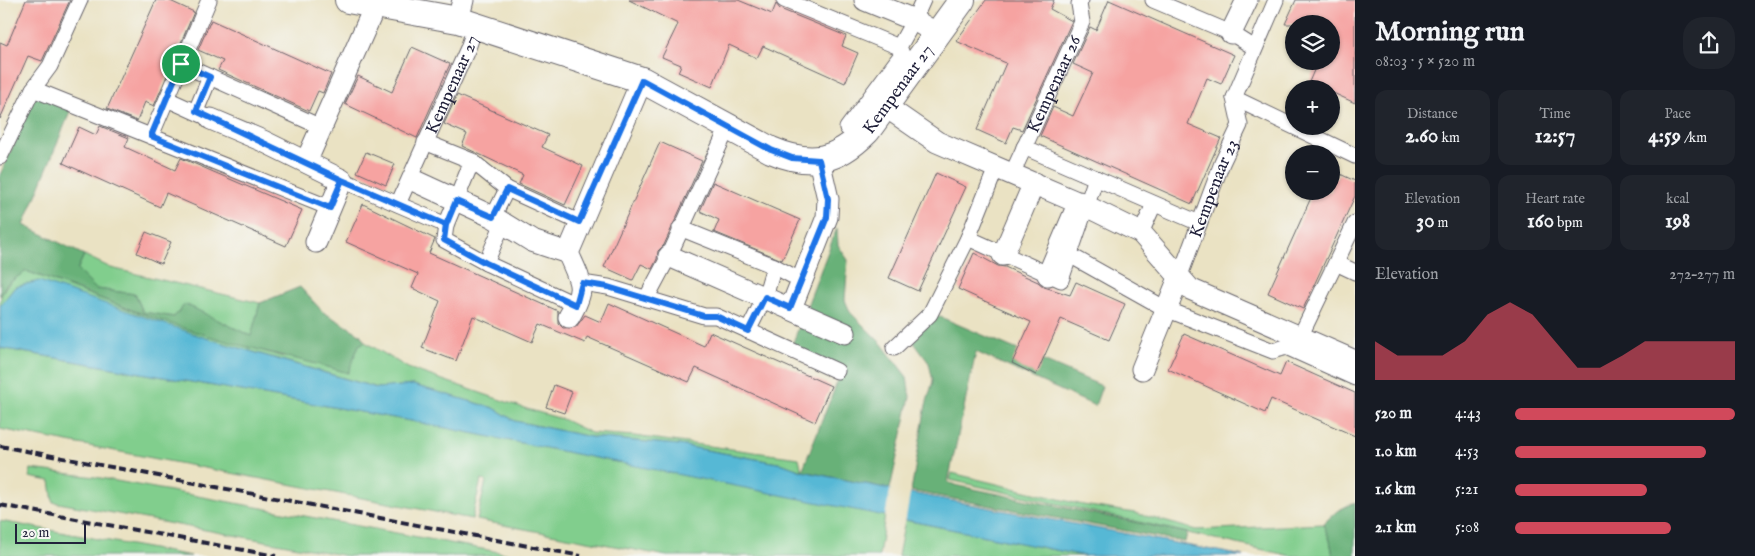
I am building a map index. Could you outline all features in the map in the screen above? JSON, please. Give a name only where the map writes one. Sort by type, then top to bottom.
[{"type":"street","points":[[0,157],[33,89],[50,66],[80,0]]},
{"type":"street","points":[[151,136],[209,0]]},
{"type":"street","name":"Kempenaar 27","points":[[348,0],[375,6],[466,15],[642,80],[728,128],[787,157],[819,160],[836,155],[867,131],[939,35],[962,0]]},
{"type":"street","points":[[784,0],[899,47],[902,54],[847,128]]},
{"type":"street","points":[[865,0],[914,20],[939,35]]},
{"type":"street","points":[[899,47],[923,0]]},
{"type":"street","name":"Kempenaar 26","points":[[894,348],[930,314],[1004,171],[1024,147],[1082,22],[1080,0]]},
{"type":"street","points":[[1231,33],[1247,0]]},
{"type":"street","points":[[1276,0],[1234,98],[1355,156]]},
{"type":"street","points":[[1160,1],[1231,33],[1255,48]]},
{"type":"street","points":[[306,162],[375,6]]},
{"type":"street","name":"Kempenaar 27","points":[[398,204],[424,142],[468,48],[466,15]]},
{"type":"street","points":[[181,64],[321,127]]},
{"type":"street","points":[[203,115],[210,77]]},
{"type":"street","points":[[472,161],[446,225],[444,240],[573,311],[582,283],[568,253],[579,222],[642,80]]},
{"type":"street","points":[[33,89],[330,208]]},
{"type":"street","name":"Kempenaar 23","points":[[1179,278],[1222,163],[1240,125],[1234,98]]},
{"type":"street","points":[[167,99],[342,180],[446,225]]},
{"type":"street","points":[[885,106],[937,142],[1083,204],[1141,233],[1190,289],[1355,361]]},
{"type":"street","points":[[646,299],[669,256],[680,228],[728,128]]},
{"type":"street","name":"Kempenaar 27","points":[[424,142],[472,161],[507,189],[579,222]]},
{"type":"street","name":"Kempenaar 26","points":[[1024,147],[1199,223]]},
{"type":"street","points":[[790,308],[827,217],[828,199],[819,160]]},
{"type":"street","points":[[968,238],[1048,275],[1065,252],[1083,204],[1096,178]]},
{"type":"street","points":[[316,242],[342,180]]},
{"type":"street","points":[[417,182],[498,220],[532,242],[568,253]]},
{"type":"street","points":[[1003,255],[1034,183]]},
{"type":"street","points":[[486,263],[507,189]]},
{"type":"street","points":[[1141,233],[1154,204]]},
{"type":"street","points":[[680,228],[774,266],[800,280]]},
{"type":"street","points":[[1300,337],[1354,229]]},
{"type":"street","points":[[1065,252],[1166,309],[1273,351],[1286,348],[1355,378]]},
{"type":"street","points":[[669,256],[845,333]]},
{"type":"street","points":[[1336,263],[1355,272]]},
{"type":"street","points":[[748,331],[765,297],[774,266]]},
{"type":"street","points":[[1142,369],[1179,278]]},
{"type":"street","points":[[582,283],[608,287],[704,316],[716,316],[837,371]]},
{"type":"green space","points":[[36,94],[74,102],[24,225],[84,255],[77,270],[96,289],[135,294],[143,312],[174,317],[185,304],[251,336],[260,303],[300,287],[323,312],[360,334],[365,342],[359,345],[348,373],[188,330],[26,271],[6,285],[0,296],[0,175]]},
{"type":"green space","points":[[837,228],[838,245],[848,260],[845,300],[850,312],[881,343],[907,377],[910,397],[890,489],[802,471],[842,370],[792,345]]},
{"type":"green space","points":[[84,255],[111,268],[260,303],[251,337],[185,305],[174,317],[143,312],[135,294],[96,289],[77,270]]},
{"type":"green space","points":[[26,271],[142,314],[283,357],[305,359],[348,373],[359,344],[365,342],[408,368],[527,409],[562,419],[591,433],[634,436],[799,458],[802,471],[783,464],[679,445],[591,437],[515,421],[494,408],[413,385],[378,388],[212,340],[15,287],[0,306],[4,289],[11,281]]},
{"type":"green space","points":[[924,310],[1102,386],[1095,406],[976,352],[948,482],[1187,533],[1185,542],[911,491],[926,405],[933,381],[929,363],[912,340]]},
{"type":"green space","points":[[0,348],[411,421],[885,515],[879,556],[667,556],[477,520],[486,481],[481,480],[472,519],[0,429]]},
{"type":"green space","points":[[31,469],[95,477],[520,556],[347,556],[53,502],[50,481],[29,477]]},
{"type":"green space","points":[[952,473],[1083,505],[1135,513],[1196,530],[1323,524],[1330,540],[1333,556],[1291,556],[950,480]]},
{"type":"green space","points":[[1355,502],[1355,556],[1333,556],[1330,540],[1323,524],[1337,511]]},
{"type":"green space","points":[[905,520],[1085,556],[898,556]]},
{"type":"green space","points":[[0,521],[191,556],[0,556]]},
{"type":"water","points":[[39,281],[212,340],[377,388],[413,385],[494,408],[515,421],[591,437],[679,445],[783,464],[802,471],[890,489],[1244,556],[1085,556],[411,421],[0,348],[0,306],[15,287]]},
{"type":"pier","points":[[891,486],[911,489],[905,523],[885,517]]},
{"type":"building","points":[[26,0],[70,0],[42,61],[28,56],[0,119],[0,42],[7,45]]},
{"type":"building","points":[[156,0],[168,0],[194,12],[154,106],[145,102],[137,121],[107,109]]},
{"type":"building","points":[[629,0],[738,0],[772,14],[776,4],[780,9],[846,36],[842,46],[858,53],[845,83],[763,46],[757,58],[729,45],[712,87],[678,72],[681,65],[662,57],[678,24]]},
{"type":"building","points":[[986,0],[1054,0],[1050,9],[1072,21],[1022,130],[1013,127],[1006,143],[977,130],[1006,63],[956,41]]},
{"type":"building","points":[[1109,0],[1234,55],[1221,84],[1207,78],[1188,124],[1221,138],[1192,204],[1040,136],[1053,107],[1073,116],[1093,73],[1073,64],[1090,27],[1096,30]]},
{"type":"building","points":[[1296,0],[1355,0],[1355,103],[1340,96],[1340,80],[1310,80],[1314,70],[1340,70],[1340,15],[1289,15]]},
{"type":"building","points":[[211,20],[331,74],[323,93],[318,91],[309,111],[218,70],[223,61],[198,50]]},
{"type":"building","points":[[412,47],[450,64],[417,138],[345,104],[358,76],[392,92]]},
{"type":"building","points":[[457,95],[548,135],[542,147],[583,166],[565,205],[519,184],[523,175],[462,146],[467,134],[444,124]]},
{"type":"building","points":[[100,126],[129,138],[125,147],[175,170],[181,158],[302,210],[286,246],[166,193],[160,207],[63,163],[79,127],[96,135]]},
{"type":"building","points":[[660,142],[702,161],[664,245],[658,251],[657,259],[652,269],[641,264],[633,280],[604,267]]},
{"type":"building","points":[[366,152],[395,164],[386,185],[357,172]]},
{"type":"building","points":[[936,173],[966,187],[918,291],[889,278]]},
{"type":"building","points":[[1340,174],[1355,181],[1355,196],[1303,309],[1268,293],[1310,200],[1340,200]]},
{"type":"building","points":[[713,182],[800,220],[782,260],[714,232],[719,220],[700,211]]},
{"type":"building","points":[[363,204],[435,239],[429,253],[558,311],[558,323],[563,328],[576,327],[585,315],[601,322],[609,303],[704,346],[710,332],[831,386],[815,422],[696,368],[689,382],[587,337],[585,343],[540,324],[532,342],[473,316],[456,361],[422,348],[440,301],[412,288],[418,274],[346,242]]},
{"type":"building","points":[[146,232],[171,242],[161,264],[137,253]]},
{"type":"building","points":[[974,253],[998,266],[1005,267],[1038,282],[1044,287],[1070,295],[1076,282],[1125,304],[1109,340],[1061,319],[1036,375],[1012,363],[1031,322],[958,289]]},
{"type":"building","points":[[1184,334],[1280,376],[1286,362],[1355,393],[1355,436],[1271,399],[1265,413],[1168,369]]},
{"type":"building","points":[[554,385],[572,392],[564,413],[546,407]]},
{"type":"railway","points":[[0,446],[581,556]]},
{"type":"railway","points":[[0,505],[276,556]]},
{"type":"route","points":[[181,64],[151,136],[181,146],[330,208],[342,180],[398,204],[446,225],[444,240],[486,263],[576,305],[582,283],[608,287],[686,312],[704,316],[716,316],[748,331],[765,297],[790,308],[827,217],[829,203],[819,160],[787,157],[771,150],[642,80],[579,222],[507,189],[493,217],[456,201],[446,225],[342,180],[263,141],[210,119],[196,111],[210,77],[181,64]]}]
